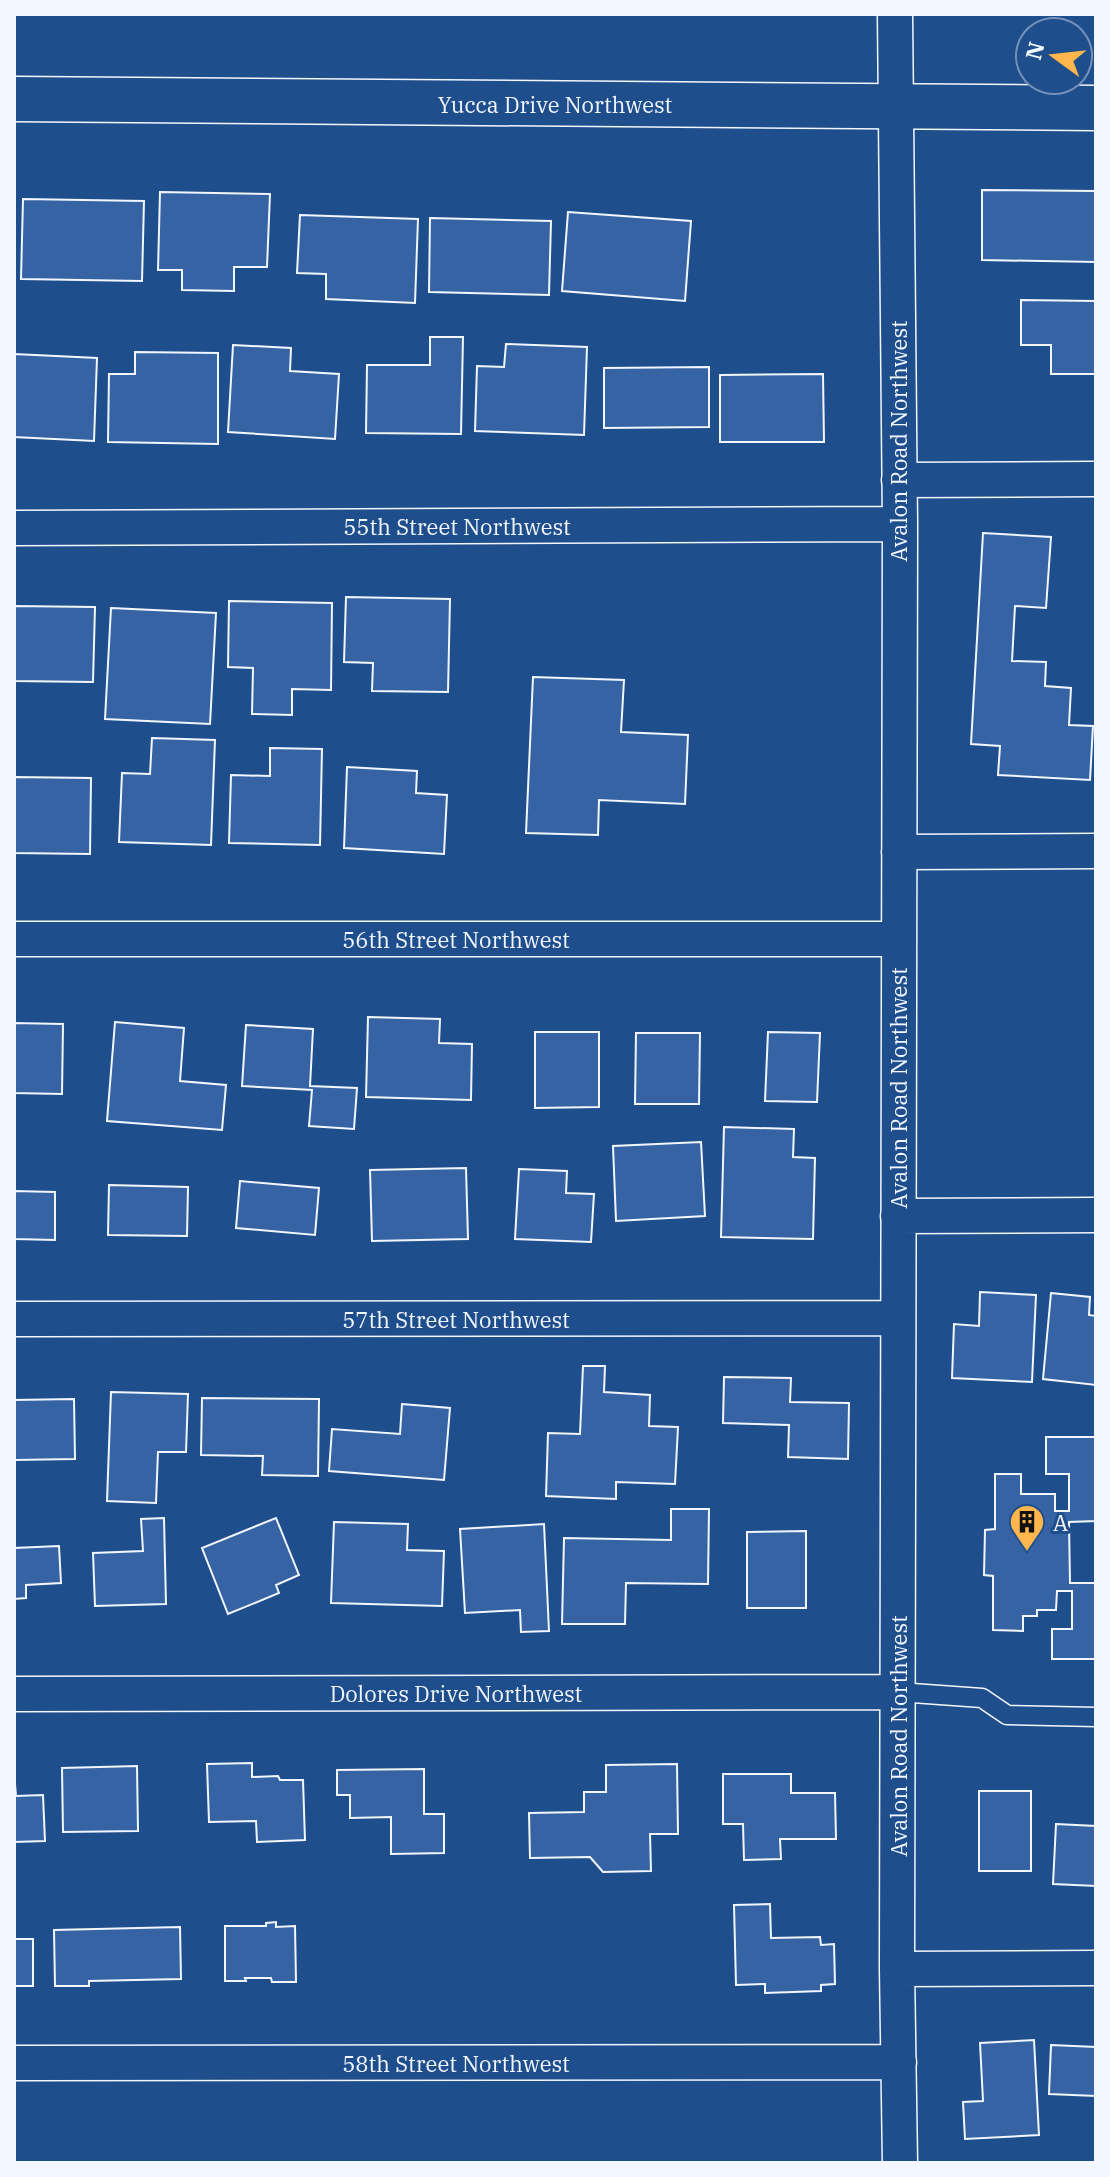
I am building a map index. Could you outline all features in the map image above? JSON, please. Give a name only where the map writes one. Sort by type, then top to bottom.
[{"type":"street","name":"Avalon Road Northwest","points":[[895,14],[900,524],[897,1969],[900,2163]]},
{"type":"street","name":"Yucca Drive Northwest","points":[[14,99],[1096,108]]},
{"type":"street","points":[[899,480],[1096,479]]},
{"type":"street","name":"55th Street Northwest","points":[[14,528],[900,524]]},
{"type":"street","points":[[899,852],[1096,851]]},
{"type":"street","name":"56th Street Northwest","points":[[14,939],[898,939]]},
{"type":"street","points":[[898,1216],[1096,1215]]},
{"type":"street","name":"57th Street Northwest","points":[[14,1319],[898,1318]]},
{"type":"street","name":"Dolores Drive Northwest","points":[[14,1694],[898,1692]]},
{"type":"street","points":[[897,1969],[1096,1968]]},
{"type":"street","name":"58th Street Northwest","points":[[14,2063],[899,2062]]},
{"type":"lane","points":[[898,1692],[982,1698],[1007,1715],[1096,1717]]},
{"type":"building","points":[[982,190],[1096,191],[1096,262],[982,260]]},
{"type":"building","points":[[160,192],[270,194],[267,267],[234,267],[234,291],[182,290],[182,270],[158,270]]},
{"type":"building","points":[[23,199],[144,201],[142,281],[21,279]]},
{"type":"building","points":[[568,212],[691,221],[685,301],[562,291]]},
{"type":"building","points":[[300,215],[418,219],[415,303],[326,299],[326,274],[297,273]]},
{"type":"building","points":[[430,218],[551,221],[549,295],[429,292]]},
{"type":"building","points":[[1021,300],[1096,301],[1096,374],[1051,374],[1051,345],[1021,345]]},
{"type":"building","points":[[430,337],[463,337],[461,434],[366,433],[367,365],[430,365]]},
{"type":"building","points":[[506,344],[587,347],[584,435],[475,431],[477,366],[504,367]]},
{"type":"building","points":[[233,345],[291,348],[290,371],[339,374],[335,439],[228,432]]},
{"type":"building","points":[[135,352],[218,353],[218,444],[108,442],[109,374],[135,374]]},
{"type":"building","points":[[14,354],[97,358],[94,441],[14,437]]},
{"type":"building","points":[[709,367],[709,427],[604,428],[604,368]]},
{"type":"building","points":[[823,374],[824,442],[720,442],[720,375]]},
{"type":"building","points":[[983,533],[1051,537],[1046,608],[1015,606],[1012,661],[1046,662],[1045,686],[1071,688],[1069,725],[1093,726],[1090,780],[998,775],[1000,746],[971,744]]},
{"type":"building","points":[[346,597],[450,599],[448,692],[372,691],[373,663],[344,662]]},
{"type":"building","points":[[229,601],[332,603],[331,690],[292,689],[292,715],[252,714],[253,668],[228,667]]},
{"type":"building","points":[[14,606],[95,607],[93,682],[14,681]]},
{"type":"building","points":[[111,608],[216,613],[210,724],[105,719]]},
{"type":"building","points":[[533,677],[624,680],[621,732],[688,735],[685,804],[599,800],[598,835],[526,833]]},
{"type":"building","points":[[152,738],[215,740],[211,845],[119,842],[122,773],[150,774]]},
{"type":"building","points":[[270,748],[322,749],[320,845],[229,843],[231,775],[270,776]]},
{"type":"building","points":[[347,767],[417,771],[416,793],[447,795],[444,854],[344,848]]},
{"type":"building","points":[[14,777],[91,778],[90,854],[14,853]]},
{"type":"building","points":[[368,1017],[440,1019],[439,1043],[472,1044],[471,1100],[366,1097]]},
{"type":"building","points":[[115,1022],[184,1028],[180,1081],[226,1085],[222,1130],[107,1121]]},
{"type":"building","points":[[14,1023],[63,1024],[62,1094],[14,1093]]},
{"type":"building","points":[[246,1025],[313,1029],[310,1086],[357,1088],[354,1129],[309,1126],[312,1090],[242,1086]]},
{"type":"building","points":[[535,1032],[599,1032],[599,1107],[535,1108]]},
{"type":"building","points":[[768,1032],[820,1033],[817,1102],[765,1101]]},
{"type":"building","points":[[636,1033],[700,1033],[699,1104],[635,1104]]},
{"type":"building","points":[[724,1127],[794,1129],[793,1157],[815,1158],[813,1239],[721,1237]]},
{"type":"building","points":[[701,1142],[705,1216],[616,1221],[613,1146]]},
{"type":"building","points":[[466,1168],[468,1239],[372,1241],[370,1170]]},
{"type":"building","points":[[519,1169],[567,1171],[566,1193],[594,1194],[591,1242],[515,1239]]},
{"type":"building","points":[[240,1181],[319,1188],[315,1235],[236,1228]]},
{"type":"building","points":[[109,1185],[188,1187],[187,1236],[108,1235]]},
{"type":"building","points":[[14,1191],[55,1192],[55,1240],[14,1239]]},
{"type":"building","points":[[980,1292],[1036,1295],[1032,1382],[952,1378],[954,1324],[979,1326]]},
{"type":"building","points":[[1051,1293],[1090,1297],[1089,1315],[1096,1316],[1096,1385],[1043,1379]]},
{"type":"building","points":[[583,1366],[605,1366],[604,1392],[650,1395],[649,1426],[678,1427],[675,1484],[616,1482],[616,1499],[546,1496],[548,1433],[580,1434]]},
{"type":"building","points":[[724,1377],[791,1378],[790,1402],[849,1403],[848,1459],[788,1457],[789,1425],[723,1423]]},
{"type":"building","points":[[111,1392],[188,1394],[186,1452],[158,1452],[156,1503],[107,1501]]},
{"type":"building","points":[[202,1398],[319,1399],[318,1476],[262,1475],[263,1456],[201,1455]]},
{"type":"building","points":[[74,1399],[75,1459],[14,1460],[14,1400]]},
{"type":"building","points":[[402,1404],[450,1408],[444,1480],[329,1471],[332,1429],[400,1434]]},
{"type":"building","name":"A","points":[[1046,1437],[1096,1437],[1096,1521],[1069,1522],[1070,1583],[1096,1583],[1096,1659],[1052,1659],[1052,1629],[1072,1629],[1072,1591],[1057,1591],[1056,1610],[1037,1610],[1037,1616],[1023,1616],[1023,1631],[993,1630],[993,1576],[984,1575],[985,1530],[995,1529],[995,1474],[1021,1474],[1021,1494],[1055,1494],[1055,1511],[1069,1511],[1069,1474],[1046,1474]]},
{"type":"building","points":[[671,1509],[709,1509],[708,1584],[626,1583],[625,1624],[562,1624],[564,1538],[671,1540]]},
{"type":"building","points":[[164,1518],[166,1604],[95,1606],[93,1553],[143,1551],[141,1519]]},
{"type":"building","points":[[276,1518],[299,1575],[276,1585],[279,1593],[228,1614],[202,1548]]},
{"type":"building","points":[[334,1522],[408,1524],[407,1550],[444,1551],[442,1606],[331,1603]]},
{"type":"building","points":[[544,1524],[549,1631],[521,1632],[520,1610],[465,1613],[460,1529]]},
{"type":"building","points":[[806,1531],[806,1608],[747,1608],[747,1532]]},
{"type":"building","points":[[59,1546],[61,1583],[26,1585],[26,1598],[14,1599],[14,1548]]},
{"type":"building","points":[[252,1763],[252,1777],[278,1776],[280,1780],[303,1780],[305,1840],[257,1842],[256,1821],[209,1822],[207,1764]]},
{"type":"building","points":[[677,1764],[678,1834],[650,1834],[651,1871],[603,1872],[590,1857],[530,1858],[529,1813],[584,1812],[584,1792],[606,1792],[606,1765]]},
{"type":"building","points":[[137,1766],[138,1831],[63,1832],[62,1768]]},
{"type":"building","points":[[424,1769],[424,1814],[444,1814],[444,1853],[391,1854],[391,1817],[350,1818],[350,1795],[337,1795],[337,1770]]},
{"type":"building","points":[[14,1772],[16,1796],[43,1795],[45,1841],[14,1842]]},
{"type":"building","points":[[723,1774],[791,1774],[791,1793],[835,1793],[836,1839],[780,1839],[781,1859],[744,1860],[743,1824],[723,1824]]},
{"type":"building","points":[[979,1791],[1031,1791],[1031,1871],[979,1871]]},
{"type":"building","points":[[1056,1824],[1096,1826],[1096,1886],[1053,1884]]},
{"type":"building","points":[[770,1904],[771,1938],[820,1937],[821,1945],[834,1944],[835,1984],[821,1985],[821,1991],[765,1993],[765,1984],[736,1985],[734,1905]]},
{"type":"building","points":[[276,1922],[276,1927],[295,1926],[296,1982],[272,1982],[271,1978],[225,1981],[225,1926],[266,1926],[266,1923]]},
{"type":"building","points":[[180,1927],[181,1979],[89,1981],[89,1986],[55,1986],[54,1930]]},
{"type":"building","points":[[14,1939],[33,1939],[33,1986],[14,1986]]},
{"type":"building","points":[[1034,2040],[1039,2135],[965,2139],[963,2102],[983,2101],[980,2043]]},
{"type":"building","points":[[1051,2045],[1096,2047],[1096,2096],[1049,2094]]},
{"type":"place","name":"A","points":[[1027,1553]]}]
